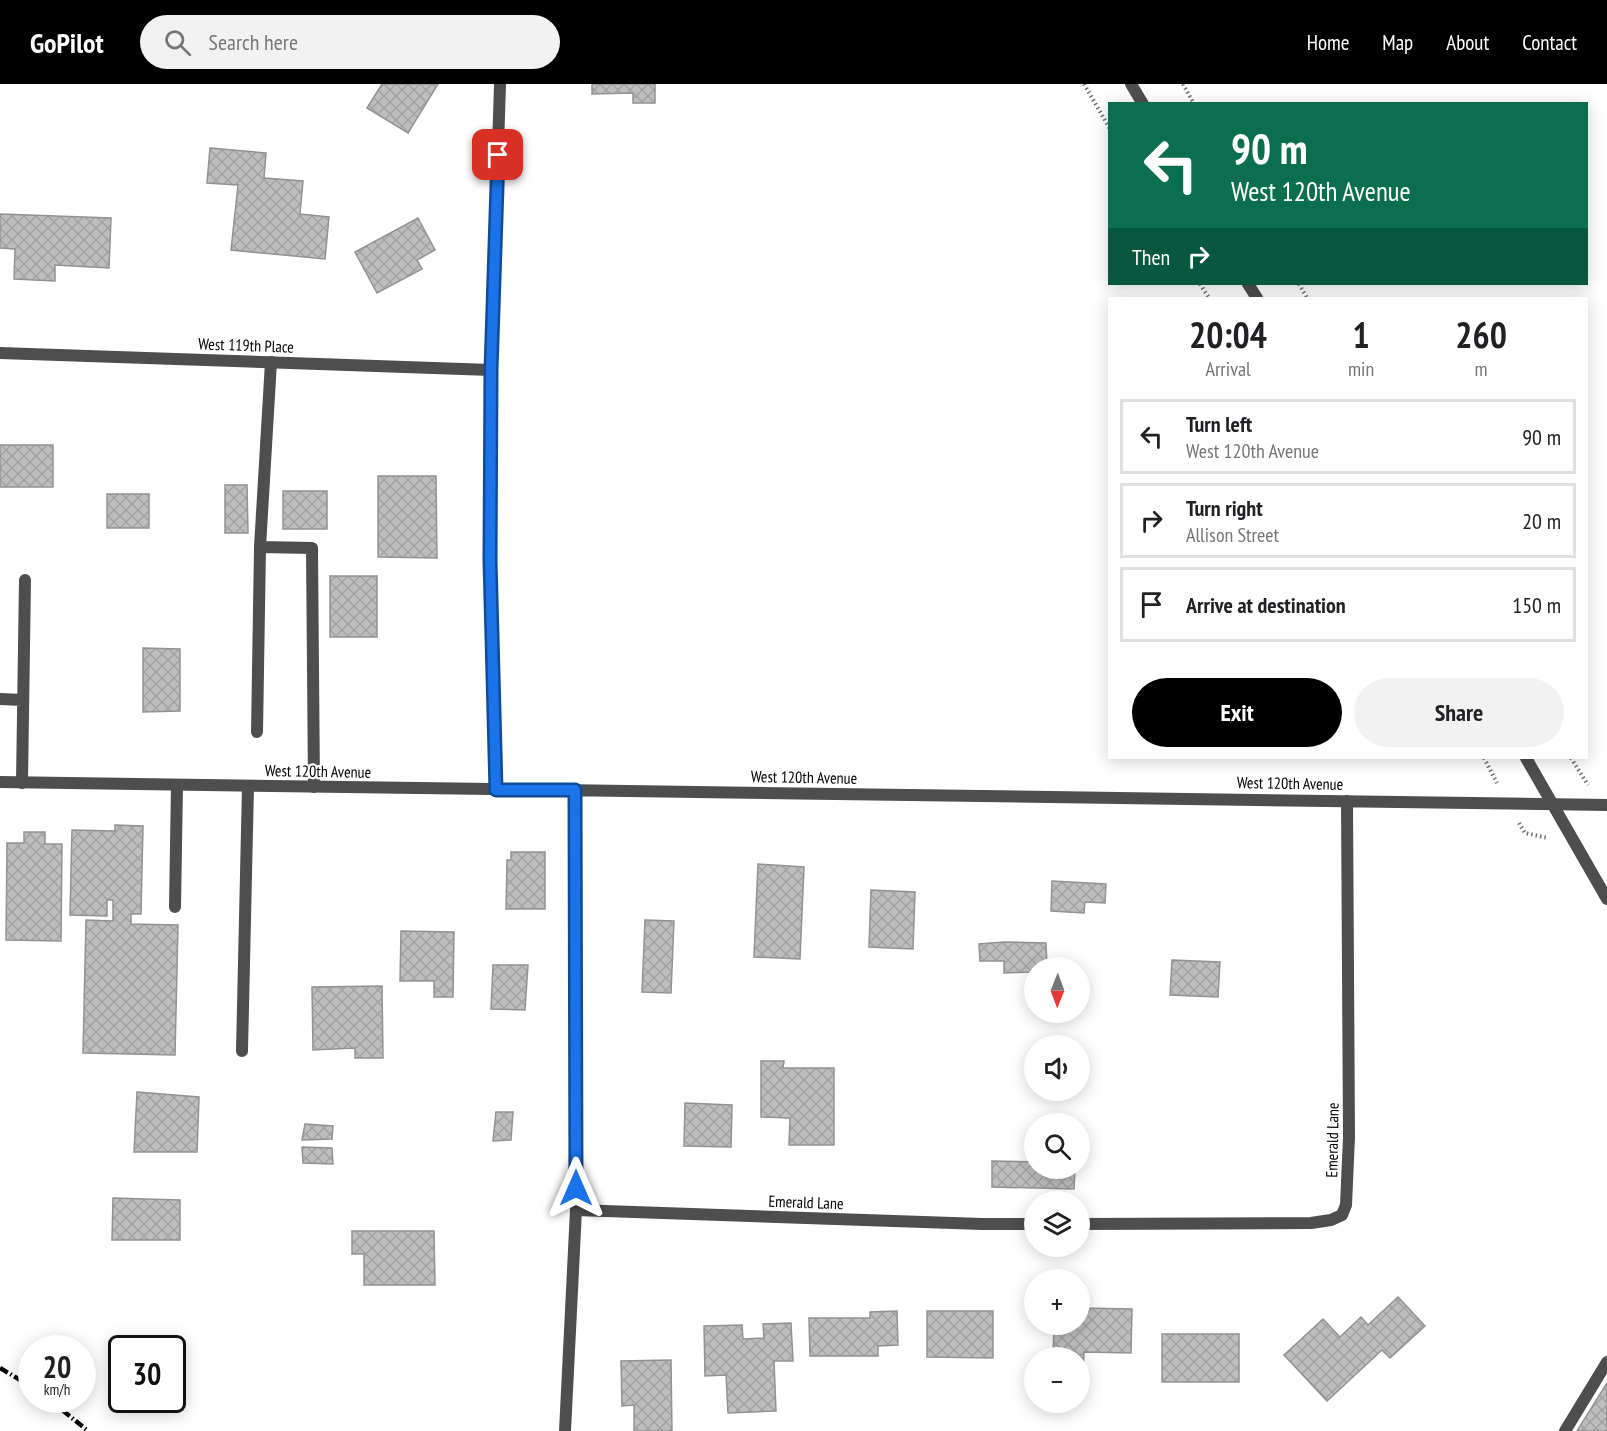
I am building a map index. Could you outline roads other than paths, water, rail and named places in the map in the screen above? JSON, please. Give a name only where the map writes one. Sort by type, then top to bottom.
[{"type":"street","points":[[496,790],[490,560],[491,370],[500,84]]},
{"type":"street","points":[[1131,84],[1142,102]]},
{"type":"street","name":"West 119th Place","points":[[0,353],[491,370]]},
{"type":"street","points":[[257,732],[261,547],[271,362]]},
{"type":"street","points":[[261,547],[312,548],[314,787]]},
{"type":"street","points":[[22,783],[25,580]]},
{"type":"street","points":[[0,699],[23,700]]},
{"type":"street","points":[[1527,759],[1607,899]]},
{"type":"street","name":"West 120th Avenue","points":[[0,782],[1607,805]]},
{"type":"street","points":[[175,908],[177,785]]},
{"type":"street","points":[[242,1051],[248,786]]},
{"type":"street","points":[[565,1431],[576,1210],[575,790]]},
{"type":"street","name":"Emerald Lane","points":[[1090,1224],[1311,1223],[1331,1220],[1342,1215],[1346,1204],[1349,1137],[1347,801]]},
{"type":"street","name":"Emerald Lane","points":[[576,1210],[1024,1224]]},
{"type":"street","points":[[1565,1431],[1607,1362]]},
{"type":"railway","points":[[0,1368],[18,1379]]},
{"type":"railway","points":[[66,1413],[88,1431]]}]
